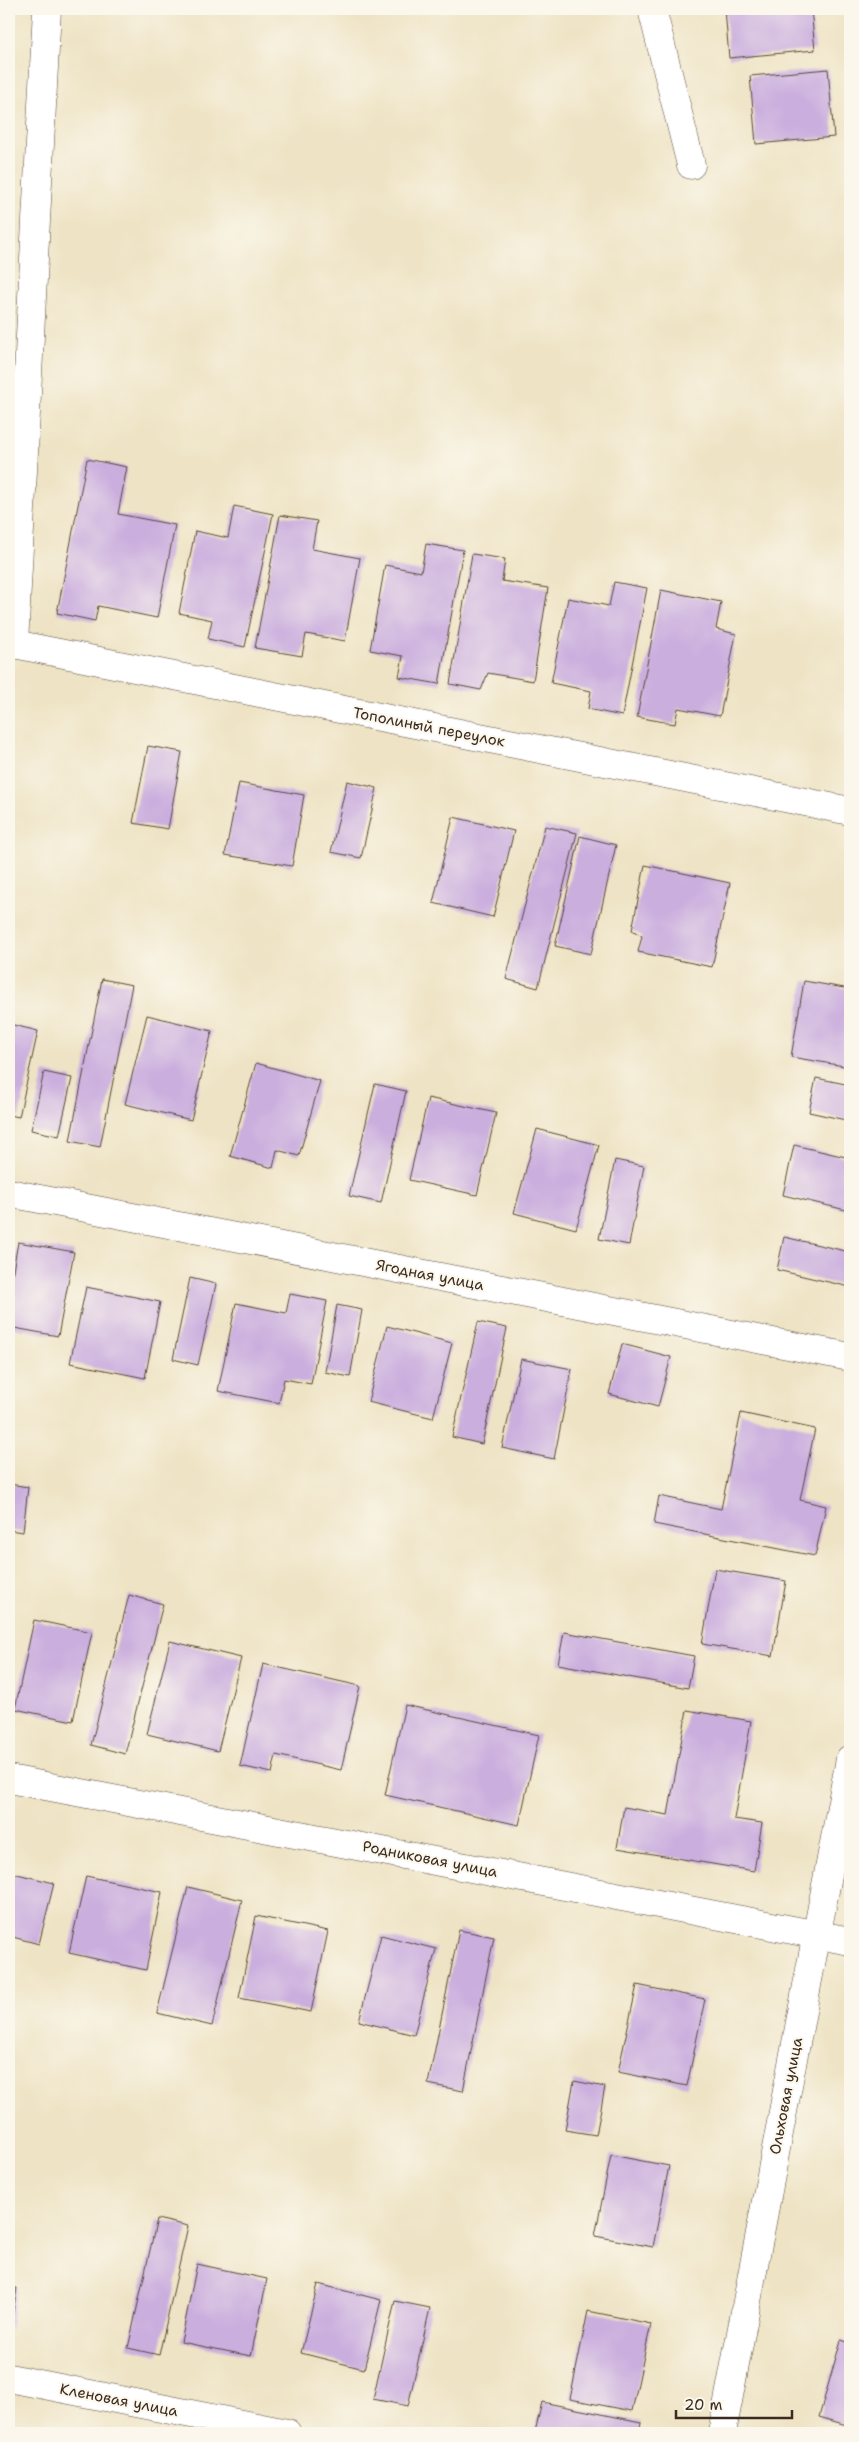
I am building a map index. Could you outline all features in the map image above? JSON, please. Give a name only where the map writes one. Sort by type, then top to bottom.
[{"type":"street","points":[[12,643],[47,9]]},
{"type":"street","points":[[652,9],[691,165]]},
{"type":"street","name":"Тополиный переулок","points":[[12,643],[850,811]]},
{"type":"street","name":"Ягодная улица","points":[[9,1193],[850,1357]]},
{"type":"street","name":"Ольховая улица","points":[[722,2433],[850,1759]]},
{"type":"street","name":"Родниковая улица","points":[[9,1779],[817,1933],[850,1941]]},
{"type":"street","name":"Кленовая улица","points":[[9,2378],[287,2433]]},
{"type":"building","points":[[725,9],[811,9],[815,50],[729,58]]},
{"type":"building","points":[[828,69],[834,137],[756,144],[750,76]]},
{"type":"building","points":[[87,459],[127,467],[118,514],[175,525],[157,618],[98,606],[95,621],[57,613]]},
{"type":"building","points":[[234,506],[273,514],[245,647],[208,639],[212,620],[179,613],[195,531],[228,538]]},
{"type":"building","points":[[280,515],[317,521],[312,549],[360,558],[345,641],[306,634],[302,656],[255,648]]},
{"type":"building","points":[[426,544],[463,550],[439,684],[399,677],[403,656],[370,650],[385,565],[421,572]]},
{"type":"building","points":[[472,554],[505,559],[502,581],[548,588],[533,681],[488,673],[481,690],[450,684]]},
{"type":"building","points":[[614,582],[647,588],[622,716],[588,709],[591,691],[551,683],[568,598],[609,606]]},
{"type":"building","points":[[661,590],[721,602],[716,629],[736,634],[720,716],[678,708],[675,724],[637,717]]},
{"type":"building","points":[[148,746],[182,752],[168,829],[133,823]]},
{"type":"building","points":[[347,781],[377,788],[361,858],[331,852]]},
{"type":"building","points":[[239,783],[304,795],[292,866],[225,855]]},
{"type":"building","points":[[453,817],[514,831],[493,917],[433,903]]},
{"type":"building","points":[[545,826],[577,833],[538,988],[506,979]]},
{"type":"building","points":[[580,836],[616,845],[591,954],[555,946]]},
{"type":"building","points":[[645,865],[730,883],[712,967],[638,952],[642,936],[632,930]]},
{"type":"building","points":[[102,979],[132,985],[100,1147],[70,1141]]},
{"type":"building","points":[[804,981],[850,989],[850,1067],[791,1057]]},
{"type":"building","points":[[147,1015],[212,1031],[191,1120],[125,1104]]},
{"type":"building","points":[[9,1024],[38,1031],[19,1117],[9,1115]]},
{"type":"building","points":[[256,1063],[320,1081],[299,1156],[277,1150],[273,1168],[230,1156]]},
{"type":"building","points":[[44,1072],[72,1078],[59,1136],[31,1130]]},
{"type":"building","points":[[816,1078],[850,1085],[850,1121],[809,1112]]},
{"type":"building","points":[[375,1084],[406,1091],[381,1203],[349,1196]]},
{"type":"building","points":[[428,1098],[496,1113],[477,1195],[409,1180]]},
{"type":"building","points":[[537,1129],[599,1145],[576,1229],[514,1213]]},
{"type":"building","points":[[794,1145],[850,1158],[850,1211],[783,1195]]},
{"type":"building","points":[[615,1160],[644,1166],[629,1245],[599,1239]]},
{"type":"building","points":[[784,1237],[850,1252],[850,1287],[777,1270]]},
{"type":"building","points":[[18,1242],[74,1252],[58,1336],[9,1327],[9,1294]]},
{"type":"building","points":[[190,1278],[216,1284],[198,1365],[173,1359]]},
{"type":"building","points":[[86,1287],[160,1302],[145,1378],[70,1363]]},
{"type":"building","points":[[290,1294],[327,1301],[311,1384],[284,1379],[279,1403],[218,1391],[236,1303],[286,1313]]},
{"type":"building","points":[[337,1305],[362,1310],[350,1377],[325,1372]]},
{"type":"building","points":[[478,1322],[507,1328],[482,1444],[452,1437]]},
{"type":"building","points":[[387,1326],[452,1343],[433,1418],[368,1402]]},
{"type":"building","points":[[622,1344],[671,1357],[658,1407],[609,1394]]},
{"type":"building","points":[[521,1359],[572,1369],[554,1459],[502,1448]]},
{"type":"building","points":[[741,1413],[815,1429],[800,1500],[826,1506],[815,1556],[654,1524],[659,1496],[721,1509]]},
{"type":"building","points":[[9,1484],[28,1487],[23,1532],[9,1530]]},
{"type":"building","points":[[715,1569],[786,1581],[773,1656],[702,1644]]},
{"type":"building","points":[[129,1595],[163,1604],[125,1754],[91,1745]]},
{"type":"building","points":[[34,1620],[92,1632],[73,1721],[15,1709]]},
{"type":"building","points":[[564,1632],[694,1656],[688,1688],[558,1664]]},
{"type":"building","points":[[170,1641],[241,1658],[218,1751],[147,1734]]},
{"type":"building","points":[[263,1664],[360,1686],[341,1770],[276,1755],[272,1773],[240,1766]]},
{"type":"building","points":[[405,1705],[539,1735],[519,1825],[385,1795]]},
{"type":"building","points":[[687,1710],[751,1721],[734,1819],[762,1823],[754,1871],[617,1848],[624,1807],[668,1815]]},
{"type":"building","points":[[9,1872],[54,1883],[39,1944],[9,1936]]},
{"type":"building","points":[[86,1876],[162,1892],[146,1970],[69,1953]]},
{"type":"building","points":[[188,1887],[242,1900],[212,2026],[157,2013]]},
{"type":"building","points":[[256,1916],[328,1931],[311,2012],[239,1998]]},
{"type":"building","points":[[459,1930],[494,1937],[463,2091],[428,2084]]},
{"type":"building","points":[[381,1935],[436,1949],[414,2035],[359,2021]]},
{"type":"building","points":[[637,1985],[705,1999],[687,2086],[618,2072]]},
{"type":"building","points":[[574,2081],[605,2087],[596,2135],[565,2130]]},
{"type":"building","points":[[611,2155],[669,2166],[653,2247],[595,2236]]},
{"type":"building","points":[[157,2219],[188,2226],[159,2355],[128,2348]]},
{"type":"building","points":[[197,2264],[267,2279],[251,2356],[181,2342]]},
{"type":"building","points":[[318,2284],[381,2300],[364,2369],[301,2353]]},
{"type":"building","points":[[9,2287],[17,2288],[10,2329],[9,2328]]},
{"type":"building","points":[[395,2301],[430,2308],[408,2406],[373,2399]]},
{"type":"building","points":[[588,2311],[651,2324],[632,2411],[570,2399]]},
{"type":"building","points":[[841,2340],[850,2343],[850,2426],[819,2417]]},
{"type":"building","points":[[542,2402],[641,2422],[639,2433],[535,2432]]}]
